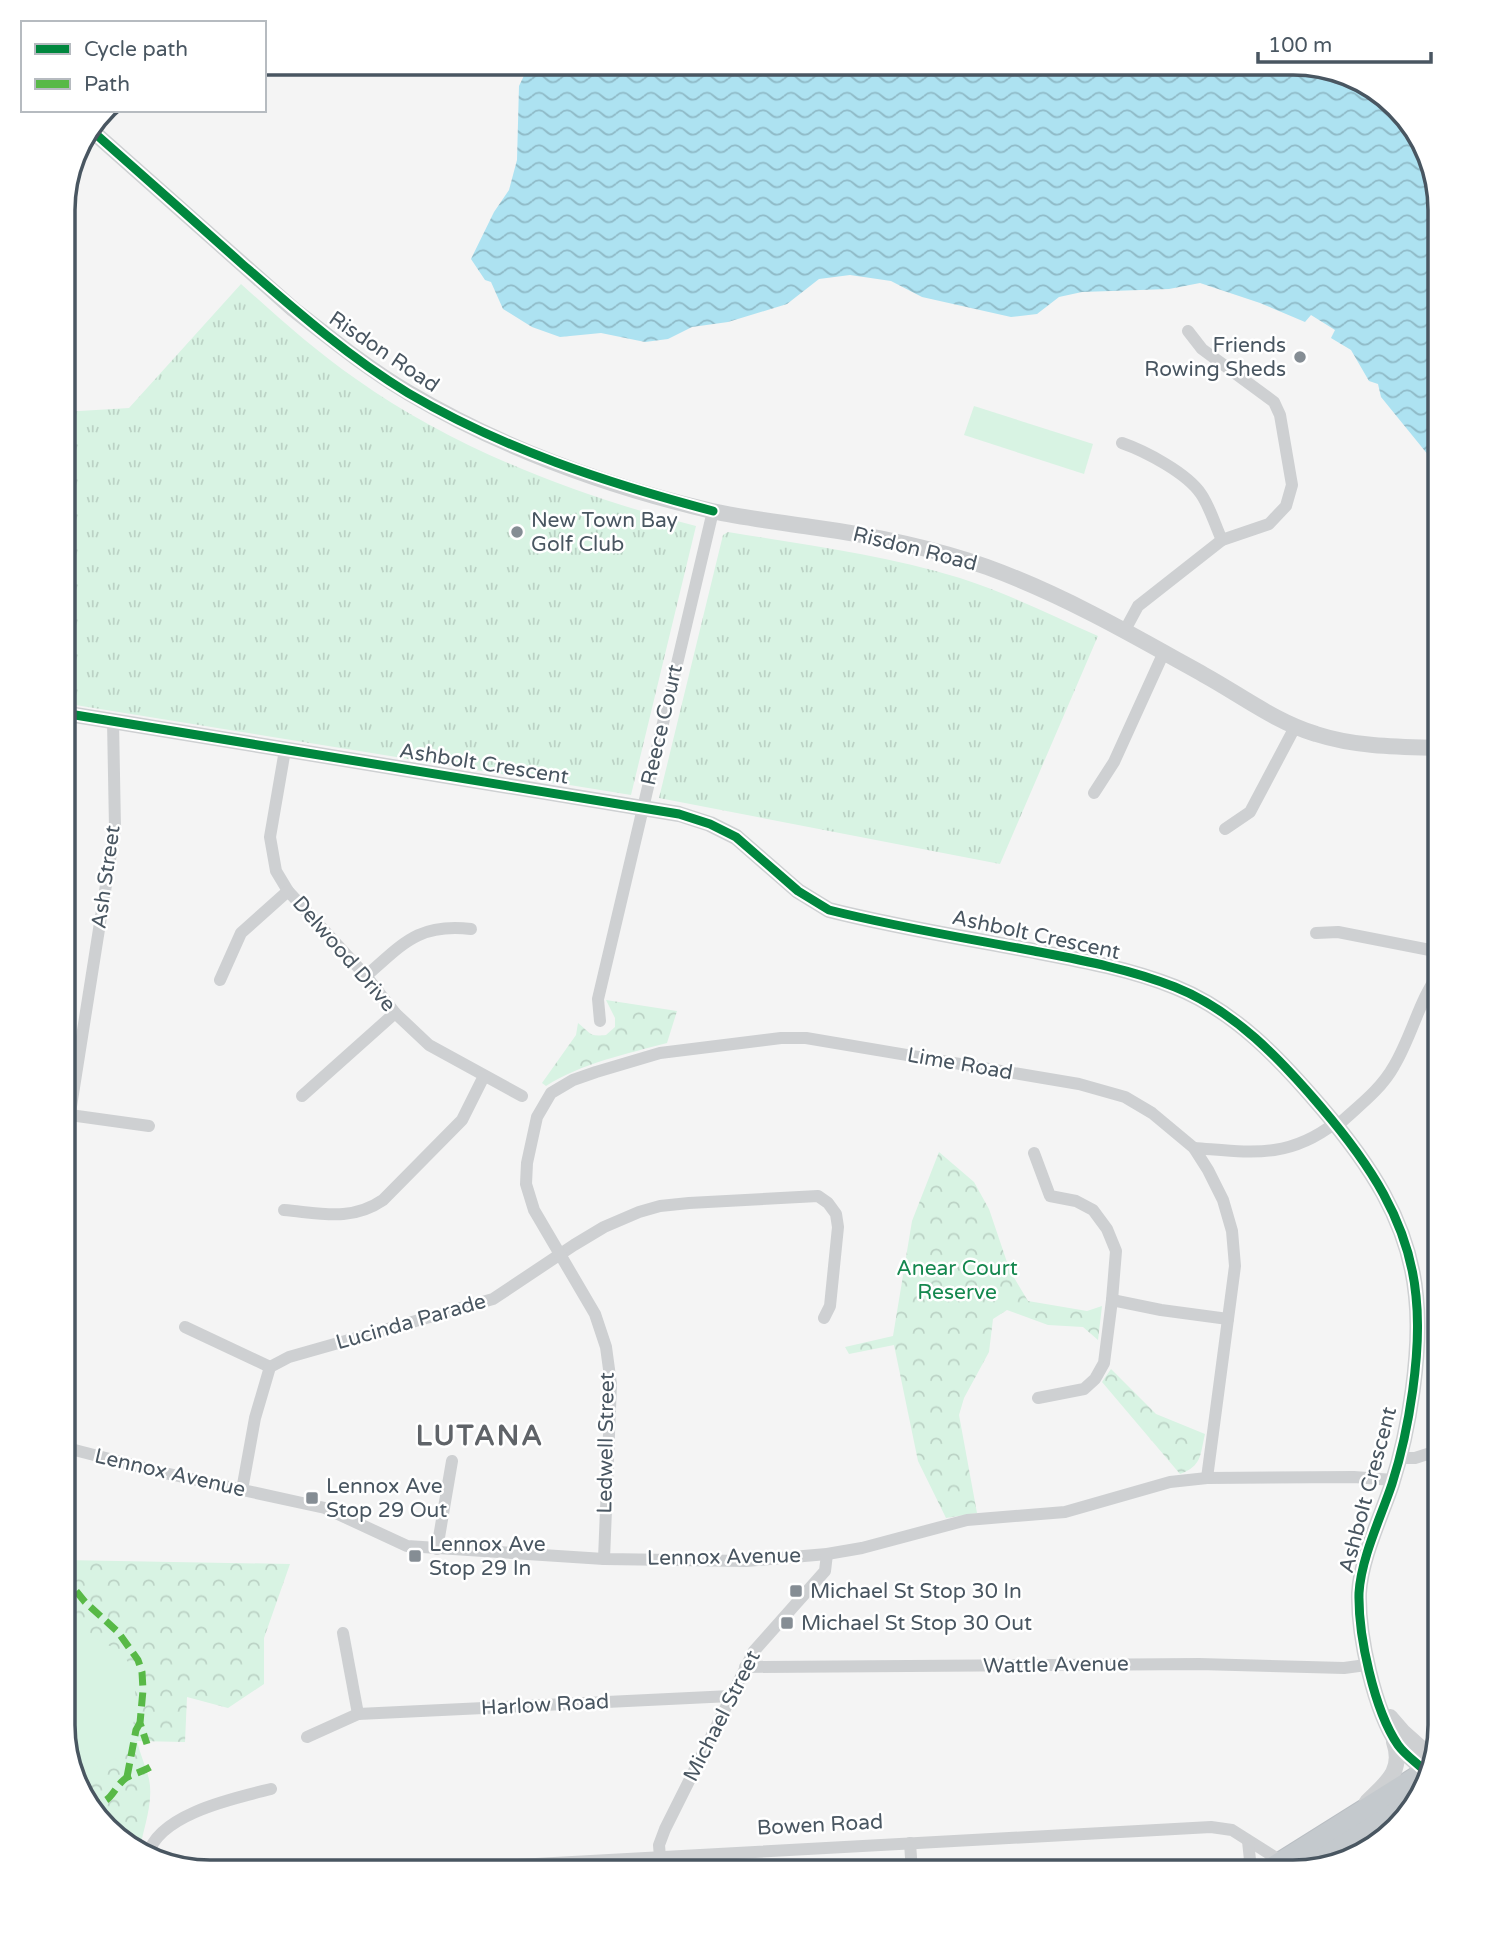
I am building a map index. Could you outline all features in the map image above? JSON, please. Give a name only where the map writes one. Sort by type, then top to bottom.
[{"type":"highway","points":[[1283,1860],[1342,1825],[1418,1774]]},
{"type":"highway","points":[[1309,1859],[1403,1803]]},
{"type":"street","name":"Risdon Road","points":[[98,136],[293,309],[366,365],[407,392],[479,431],[554,463],[656,496],[713,511],[883,539],[944,554],[1023,582],[1125,630],[1295,727],[1348,742],[1428,747]]},
{"type":"street","points":[[1125,630],[1138,606],[1222,540],[1275,520],[1286,506],[1292,485],[1280,415],[1274,402],[1202,349],[1188,331]]},
{"type":"street","points":[[1122,443],[1147,452],[1192,484],[1205,500],[1222,540]]},
{"type":"street","name":"Reece Court","points":[[600,1021],[598,999],[713,511]]},
{"type":"street","points":[[1094,793],[1115,762],[1164,652]]},
{"type":"street","name":"Ashbolt Crescent","points":[[76,715],[679,814],[710,824],[736,837],[799,891],[829,910],[1122,970],[1176,988],[1204,1002],[1258,1040],[1288,1069],[1336,1125],[1380,1186],[1405,1240],[1411,1264],[1417,1298],[1416,1345],[1410,1398],[1399,1458],[1359,1593],[1366,1665],[1381,1707],[1391,1733],[1404,1752],[1422,1763]]},
{"type":"street","name":"Ash Street","points":[[75,1086],[115,828],[113,721]]},
{"type":"street","points":[[1225,829],[1250,811],[1295,727]]},
{"type":"street","name":"Delwood Drive","points":[[285,750],[270,837],[276,871],[288,891],[366,976],[395,1013],[429,1045],[522,1096]]},
{"type":"street","points":[[219,980],[241,933],[288,891]]},
{"type":"street","points":[[366,976],[412,937],[435,929],[471,929]]},
{"type":"street","points":[[1316,933],[1338,932],[1428,950]]},
{"type":"street","points":[[1194,1148],[1271,1152],[1298,1146],[1336,1125],[1370,1097],[1394,1068],[1428,992]]},
{"type":"street","points":[[302,1097],[395,1013]]},
{"type":"street","name":"Lime Road","points":[[559,1255],[534,1210],[526,1184],[531,1136],[543,1104],[551,1093],[573,1080],[660,1054],[781,1038],[806,1038],[1080,1084],[1125,1097],[1152,1113],[1194,1148],[1223,1200],[1232,1231],[1235,1266],[1207,1478]]},
{"type":"street","points":[[284,1210],[347,1215],[361,1213],[383,1200],[457,1125],[470,1106],[484,1076]]},
{"type":"street","points":[[75,1116],[149,1126]]},
{"type":"street","points":[[1034,1153],[1050,1196],[1076,1200],[1093,1210],[1107,1228],[1116,1251],[1104,1363],[1095,1379],[1084,1389],[1038,1398]]},
{"type":"street","name":"Lucinda Parade","points":[[270,1367],[289,1357],[493,1299],[604,1227],[660,1206],[689,1203],[818,1196],[828,1203],[836,1214],[838,1227],[830,1306],[824,1318]]},
{"type":"street","name":"Ledwell Street","points":[[559,1255],[595,1314],[606,1347],[611,1384],[604,1559]]},
{"type":"street","points":[[1112,1300],[1228,1319]]},
{"type":"street","points":[[186,1328],[270,1367],[255,1418],[242,1490]]},
{"type":"street","name":"Lennox Avenue","points":[[75,1450],[160,1472],[325,1508],[407,1546],[604,1559],[746,1561],[827,1554],[862,1548],[967,1520],[1065,1512],[1170,1482],[1207,1478],[1354,1477],[1393,1480]]},
{"type":"street","points":[[1399,1458],[1415,1458],[1428,1454]]},
{"type":"street","points":[[437,1549],[452,1461]]},
{"type":"street","name":"Michael Street","points":[[660,1857],[659,1845],[665,1829],[745,1667],[764,1637],[825,1572],[827,1554]]},
{"type":"street","points":[[343,1633],[358,1714]]},
{"type":"street","name":"Wattle Avenue","points":[[745,1667],[1199,1664],[1344,1668],[1366,1665]]},
{"type":"street","name":"Harlow Road","points":[[307,1737],[358,1714],[732,1696]]},
{"type":"street","name":"Ashbolt Crescent","points":[[1381,1707],[1423,1760]]},
{"type":"street","points":[[1342,1825],[1394,1772],[1399,1759],[1391,1733]]},
{"type":"street","points":[[153,1846],[159,1834],[174,1822],[233,1798],[271,1789]]},
{"type":"street","name":"Bowen Road","points":[[606,1860],[1211,1827],[1232,1830],[1279,1860]]},
{"type":"street","points":[[1248,1841],[1250,1860]]},
{"type":"street","points":[[910,1843],[911,1860]]},
{"type":"green space","points":[[241,284],[341,368],[434,427],[476,449],[563,485],[696,526],[631,795],[76,705],[76,411],[129,408]]},
{"type":"green space","points":[[974,406],[1093,444],[1084,474],[964,435]]},
{"type":"green space","points":[[728,532],[845,551],[960,578],[1030,605],[1098,636],[1000,864],[659,798],[723,535]]},
{"type":"green space","points":[[606,1000],[677,1011],[667,1043],[589,1065],[546,1086],[542,1083],[576,1035],[578,1023],[590,1034],[596,1035],[606,1035],[615,1027],[615,1018]]},
{"type":"green space","name":"Anear Court Reserve","points":[[939,1152],[974,1182],[989,1209],[1010,1271],[1028,1301],[1087,1311],[1102,1306],[1098,1340],[1083,1327],[1048,1325],[1007,1310],[993,1319],[989,1352],[964,1398],[959,1415],[977,1513],[946,1518],[918,1461],[894,1345],[849,1354],[845,1347],[893,1336],[912,1221]]},
{"type":"green space","points":[[1111,1369],[1156,1414],[1205,1434],[1199,1459],[1187,1471],[1180,1474],[1102,1382]]},
{"type":"green space","points":[[75,1560],[290,1564],[264,1638],[264,1684],[228,1708],[187,1697],[185,1742],[137,1741],[148,1774],[149,1807],[142,1841],[109,1814],[98,1800],[82,1768],[75,1724]]},
{"type":"green space","points":[[75,1632],[106,1644],[121,1654],[131,1668],[134,1680],[135,1710],[130,1738],[118,1757],[98,1766],[82,1768],[76,1742]]},
{"type":"water","points":[[524,76],[1301,76],[1336,82],[1368,98],[1394,121],[1410,143],[1423,175],[1428,210],[1428,455],[1381,397],[1378,384],[1369,381],[1351,350],[1331,338],[1335,330],[1311,315],[1305,322],[1260,303],[1200,283],[1169,289],[1082,292],[1059,297],[1037,314],[1011,317],[922,297],[891,281],[850,275],[819,279],[787,304],[728,322],[692,327],[668,339],[645,342],[601,333],[560,337],[532,327],[503,309],[491,282],[485,280],[471,259],[494,212],[509,190],[517,160],[519,86]]},
{"type":"marked path","points":[[75,1590],[118,1632],[138,1660],[143,1690],[140,1723],[147,1744]]},
{"type":"marked path","points":[[127,1777],[136,1730],[140,1723]]},
{"type":"marked path","points":[[100,1802],[110,1797],[126,1778],[152,1766]]},
{"type":"cycle path","points":[[98,136],[301,315],[342,348],[408,393],[518,448],[634,489],[713,511]]},
{"type":"cycle path","points":[[76,715],[679,814],[710,824],[736,837],[798,891],[829,910],[1123,970],[1197,997],[1237,1023],[1289,1071],[1355,1149],[1384,1194],[1405,1243],[1412,1269],[1417,1318],[1413,1391],[1398,1463],[1363,1566],[1359,1610],[1369,1672],[1389,1730],[1398,1745],[1420,1767]]},
{"type":"place","name":"Friends Rowing Sheds","points":[[1300,357]]},
{"type":"place","name":"New Town Bay Golf Club","points":[[517,532]]},
{"type":"place","name":"Lennox Ave Stop 29 Out","points":[[312,1498]]},
{"type":"place","name":"Lennox Ave Stop 29 In","points":[[415,1556]]},
{"type":"place","name":"Michael St Stop 30 In","points":[[796,1591]]},
{"type":"place","name":"Michael St Stop 30 Out","points":[[787,1623]]},
{"type":"district","name":"LUTANA","points":[[480,1436]]}]
